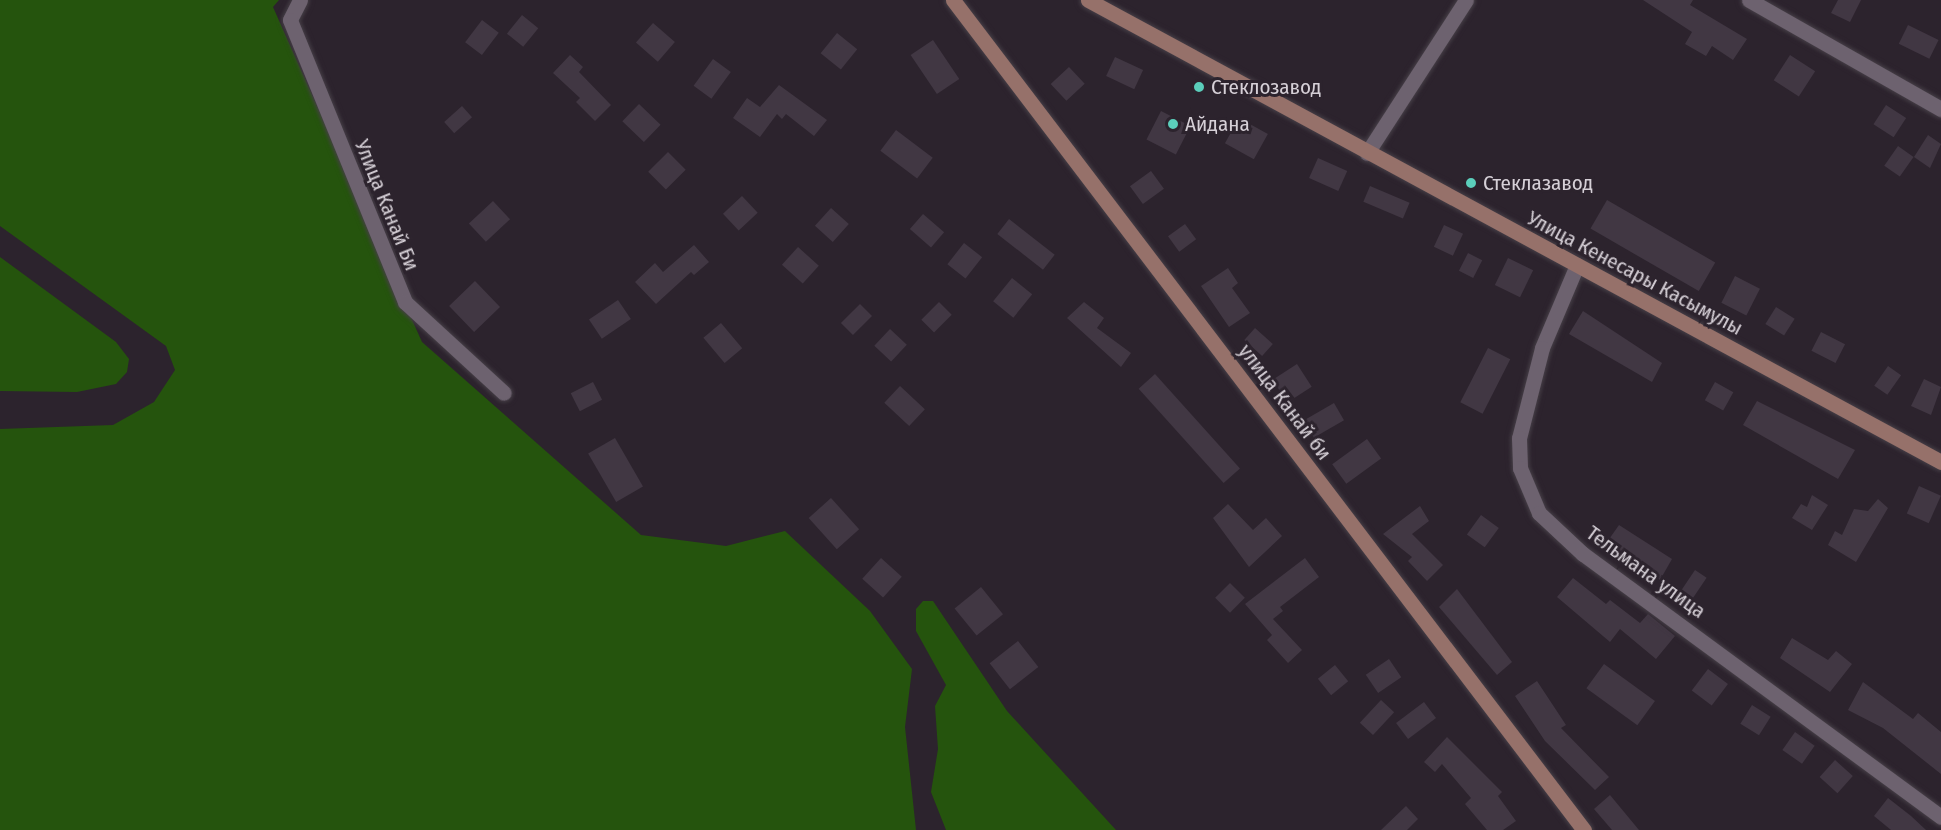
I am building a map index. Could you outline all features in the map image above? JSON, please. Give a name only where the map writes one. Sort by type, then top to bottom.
[{"type":"main road","name":"улица Канай би","points":[[953,0],[1584,830]]},
{"type":"main road","name":"Улица Кенесары Касымулы","points":[[1089,0],[1367,153],[1941,462]]},
{"type":"street","name":"Улица Канай Би","points":[[300,0],[290,20],[405,302],[504,393]]},
{"type":"street","points":[[1367,153],[1466,0]]},
{"type":"street","points":[[1749,0],[1941,109]]},
{"type":"street","name":"Тельмана улица","points":[[1577,265],[1542,348],[1521,420],[1520,468],[1539,513],[1583,554],[1941,817]]},
{"type":"green space","points":[[0,0],[279,0],[273,7],[422,342],[641,535],[726,546],[785,531],[870,611],[912,669],[905,727],[916,830],[0,830],[0,429],[113,425],[154,402],[175,370],[166,346],[0,226]]},
{"type":"green space","points":[[0,257],[116,342],[129,359],[127,372],[116,384],[77,392],[0,391]]},
{"type":"green space","points":[[923,601],[933,601],[1007,711],[1116,830],[946,830],[931,792],[938,749],[935,706],[946,685],[916,631],[916,609]]},
{"type":"building","points":[[1643,0],[1693,0],[1690,5],[1747,39],[1733,60],[1712,46],[1706,56],[1685,44],[1692,32]]},
{"type":"building","points":[[1838,0],[1861,0],[1850,22],[1831,13]]},
{"type":"building","points":[[522,15],[538,28],[523,47],[507,34]]},
{"type":"building","points":[[482,20],[499,33],[482,55],[465,42]]},
{"type":"building","points":[[653,23],[675,42],[658,62],[636,43]]},
{"type":"building","points":[[1908,25],[1939,40],[1929,59],[1899,44]]},
{"type":"building","points":[[837,33],[857,49],[841,70],[821,53]]},
{"type":"building","points":[[933,40],[959,79],[937,94],[911,55]]},
{"type":"building","points":[[570,55],[583,67],[579,72],[611,105],[595,121],[576,102],[580,98],[553,73]]},
{"type":"building","points":[[1790,55],[1815,71],[1799,96],[1774,80]]},
{"type":"building","points":[[1115,57],[1143,70],[1134,89],[1106,76]]},
{"type":"building","points":[[713,59],[731,72],[711,99],[694,86]]},
{"type":"building","points":[[1069,67],[1085,84],[1066,101],[1051,84]]},
{"type":"building","points":[[779,85],[827,120],[814,136],[786,114],[782,119],[777,114],[760,137],[733,118],[747,98],[760,107]]},
{"type":"building","points":[[639,104],[661,125],[644,142],[622,121]]},
{"type":"building","points":[[1886,105],[1906,118],[1894,137],[1873,124]]},
{"type":"building","points":[[462,106],[472,117],[454,133],[444,122]]},
{"type":"building","points":[[1161,111],[1190,126],[1176,154],[1146,140]]},
{"type":"building","points":[[1239,118],[1268,134],[1254,159],[1225,143]]},
{"type":"building","points":[[896,130],[933,158],[917,178],[880,151]]},
{"type":"building","points":[[1928,135],[1941,144],[1930,168],[1914,157]]},
{"type":"building","points":[[1898,146],[1914,157],[1900,177],[1884,166]]},
{"type":"building","points":[[668,152],[686,170],[666,189],[648,172]]},
{"type":"building","points":[[1318,158],[1347,171],[1338,191],[1309,178]]},
{"type":"building","points":[[1151,171],[1164,189],[1143,204],[1130,186]]},
{"type":"building","points":[[1370,186],[1410,203],[1403,218],[1363,202]]},
{"type":"building","points":[[742,196],[758,213],[739,231],[723,214]]},
{"type":"building","points":[[1607,200],[1715,262],[1699,291],[1590,229]]},
{"type":"building","points":[[493,201],[510,219],[486,242],[469,224]]},
{"type":"building","points":[[831,208],[849,224],[833,242],[815,226]]},
{"type":"building","points":[[923,214],[944,232],[931,247],[910,229]]},
{"type":"building","points":[[1009,219],[1055,255],[1043,270],[997,234]]},
{"type":"building","points":[[1185,224],[1196,239],[1179,252],[1168,236]]},
{"type":"building","points":[[1444,225],[1463,234],[1453,256],[1434,247]]},
{"type":"building","points":[[964,243],[982,257],[966,278],[947,264]]},
{"type":"building","points":[[694,245],[709,262],[694,275],[691,272],[656,304],[635,282],[655,263],[663,272]]},
{"type":"building","points":[[798,247],[819,266],[803,284],[782,265]]},
{"type":"building","points":[[1468,253],[1482,260],[1473,278],[1459,271]]},
{"type":"building","points":[[1508,258],[1533,270],[1520,297],[1495,285]]},
{"type":"building","points":[[1228,268],[1238,283],[1232,288],[1250,313],[1229,327],[1201,286]]},
{"type":"building","points":[[1735,276],[1760,289],[1746,315],[1721,303]]},
{"type":"building","points":[[1012,278],[1032,294],[1013,318],[993,301]]},
{"type":"building","points":[[475,281],[500,307],[474,332],[449,306]]},
{"type":"building","points":[[618,300],[631,319],[602,339],[589,320]]},
{"type":"building","points":[[939,302],[952,315],[934,332],[921,320]]},
{"type":"building","points":[[1084,302],[1104,318],[1097,328],[1131,353],[1121,367],[1067,318]]},
{"type":"building","points":[[860,304],[872,316],[853,335],[841,323]]},
{"type":"building","points":[[1776,307],[1795,319],[1784,336],[1765,324]]},
{"type":"building","points":[[1583,311],[1662,363],[1652,382],[1569,334]]},
{"type":"building","points":[[721,323],[742,348],[725,363],[703,338]]},
{"type":"building","points":[[1255,328],[1273,344],[1262,356],[1244,340]]},
{"type":"building","points":[[890,329],[907,345],[891,362],[874,346]]},
{"type":"building","points":[[1821,332],[1845,344],[1836,363],[1811,351]]},
{"type":"building","points":[[1488,348],[1510,359],[1483,414],[1460,402]]},
{"type":"building","points":[[1297,364],[1312,387],[1287,402],[1273,380]]},
{"type":"building","points":[[1888,366],[1901,375],[1887,395],[1874,386]]},
{"type":"building","points":[[1155,374],[1240,468],[1224,483],[1139,389]]},
{"type":"building","points":[[1924,379],[1941,387],[1931,415],[1911,406]]},
{"type":"building","points":[[593,382],[602,400],[580,411],[571,393]]},
{"type":"building","points":[[1715,382],[1733,392],[1723,411],[1705,400]]},
{"type":"building","points":[[900,386],[925,409],[909,426],[884,403]]},
{"type":"building","points":[[1757,401],[1855,450],[1838,479],[1743,425]]},
{"type":"building","points":[[1334,403],[1344,420],[1314,438],[1304,420]]},
{"type":"building","points":[[615,438],[643,486],[616,502],[588,454]]},
{"type":"building","points":[[1367,439],[1381,458],[1346,484],[1332,464]]},
{"type":"building","points":[[1919,486],[1941,496],[1929,523],[1907,513]]},
{"type":"building","points":[[1812,495],[1828,505],[1812,530],[1792,518],[1801,504],[1807,507]]},
{"type":"building","points":[[831,498],[859,529],[837,549],[809,518]]},
{"type":"building","points":[[1878,499],[1888,508],[1856,562],[1828,545],[1835,531],[1842,535],[1854,509],[1868,511]]},
{"type":"building","points":[[1228,504],[1253,530],[1266,518],[1282,536],[1249,567],[1213,518]]},
{"type":"building","points":[[1420,506],[1429,521],[1412,534],[1443,565],[1427,581],[1408,561],[1412,557],[1383,534]]},
{"type":"building","points":[[1481,515],[1499,528],[1485,547],[1467,534]]},
{"type":"building","points":[[1619,525],[1672,559],[1660,580],[1607,542]]},
{"type":"building","points":[[881,558],[902,577],[883,598],[862,579]]},
{"type":"building","points":[[1305,558],[1319,577],[1280,607],[1283,611],[1273,619],[1302,650],[1288,663],[1267,640],[1272,635],[1245,604]]},
{"type":"building","points":[[1695,570],[1707,578],[1689,604],[1678,596]]},
{"type":"building","points":[[1573,578],[1606,604],[1610,600],[1640,623],[1648,614],[1675,636],[1656,659],[1620,629],[1610,642],[1557,597]]},
{"type":"building","points":[[1230,583],[1245,598],[1230,613],[1215,598]]},
{"type":"building","points":[[981,587],[1003,614],[977,636],[955,608]]},
{"type":"building","points":[[1457,589],[1512,662],[1497,675],[1439,607]]},
{"type":"building","points":[[1792,638],[1828,660],[1836,651],[1852,664],[1830,692],[1780,658]]},
{"type":"building","points":[[1018,641],[1038,667],[1010,689],[990,663]]},
{"type":"building","points":[[1389,659],[1401,677],[1378,693],[1366,675]]},
{"type":"building","points":[[1604,664],[1655,701],[1637,725],[1586,688]]},
{"type":"building","points":[[1335,665],[1348,681],[1331,695],[1318,679]]},
{"type":"building","points":[[1708,669],[1728,684],[1712,706],[1692,691]]},
{"type":"building","points":[[1537,681],[1566,725],[1561,728],[1609,777],[1595,790],[1545,741],[1515,696]]},
{"type":"building","points":[[1863,682],[1913,719],[1918,713],[1941,732],[1941,774],[1883,728],[1848,710]]},
{"type":"building","points":[[1381,700],[1394,712],[1373,735],[1360,723]]},
{"type":"building","points":[[1424,702],[1436,718],[1408,739],[1396,723]]},
{"type":"building","points":[[1752,705],[1771,717],[1759,735],[1740,724]]},
{"type":"building","points":[[1795,732],[1815,746],[1802,764],[1782,750]]},
{"type":"building","points":[[1447,737],[1502,792],[1498,796],[1516,821],[1503,830],[1487,830],[1465,804],[1471,798],[1442,764],[1435,772],[1424,762]]},
{"type":"building","points":[[1835,760],[1853,776],[1837,793],[1820,777]]},
{"type":"building","points":[[1610,795],[1639,830],[1612,830],[1594,809]]},
{"type":"building","points":[[1888,798],[1926,830],[1891,830],[1874,816]]},
{"type":"building","points":[[1406,806],[1418,819],[1407,830],[1381,830]]},
{"type":"place","name":"Стеклозавод","points":[[1199,87]]},
{"type":"place","name":"Айдана","points":[[1173,124]]},
{"type":"place","name":"Стеклазавод","points":[[1471,183]]}]
